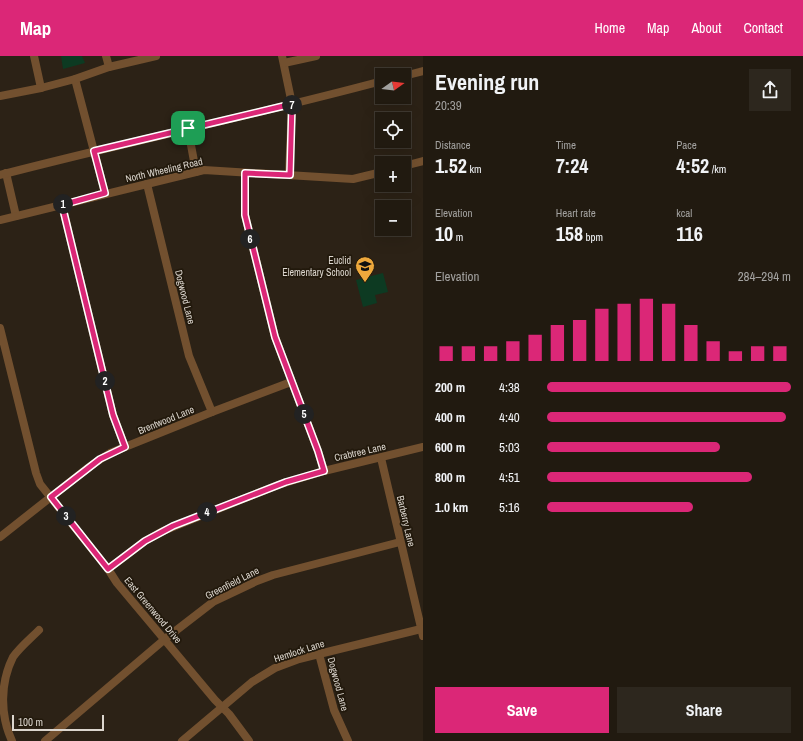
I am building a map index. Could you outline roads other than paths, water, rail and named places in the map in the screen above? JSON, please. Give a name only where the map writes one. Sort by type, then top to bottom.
[{"type":"street","points":[[34,56],[41,88]]},
{"type":"street","points":[[106,56],[109,67]]},
{"type":"street","points":[[0,96],[41,88],[75,79],[109,67],[156,56]]},
{"type":"street","points":[[290,175],[292,104],[283,60],[316,56]]},
{"type":"street","points":[[411,74],[423,71]]},
{"type":"street","points":[[75,79],[105,193]]},
{"type":"street","points":[[16,216],[3,174],[375,84]]},
{"type":"street","points":[[188,128],[196,172]]},
{"type":"street","points":[[411,164],[423,161]]},
{"type":"street","name":"North Wheeling Road","points":[[0,220],[105,193],[196,172],[214,170],[353,179],[375,174]]},
{"type":"street","points":[[245,173],[244,203],[247,227],[275,337],[318,451],[324,471]]},
{"type":"street","name":"Dogwood Lane","points":[[148,184],[189,356],[212,412]]},
{"type":"street","points":[[62,205],[111,408],[125,447]]},
{"type":"street","name":"East Greenwood Drive","points":[[0,328],[40,484],[108,569],[117,583],[236,722],[249,741]]},
{"type":"street","name":"Brentwood Lane","points":[[0,537],[100,459],[125,447],[291,382]]},
{"type":"street","name":"Crabtree Lane","points":[[108,569],[145,541],[173,526],[286,482],[324,471],[423,447]]},
{"type":"street","name":"Barberry Lane","points":[[381,458],[422,633]]},
{"type":"street","name":"Greenfield Lane","points":[[44,741],[165,639],[214,602],[257,581],[287,571],[400,542]]},
{"type":"street","points":[[12,741],[2,714],[2,684],[13,657],[39,630]]},
{"type":"street","name":"Hemlock Lane","points":[[182,741],[252,682],[290,662],[319,654],[422,633]]},
{"type":"street","name":"Dogwood Lane","points":[[319,654],[334,710],[348,741]]},
{"type":"place","name":"Euclid Elementary School","points":[[365,283]]}]
